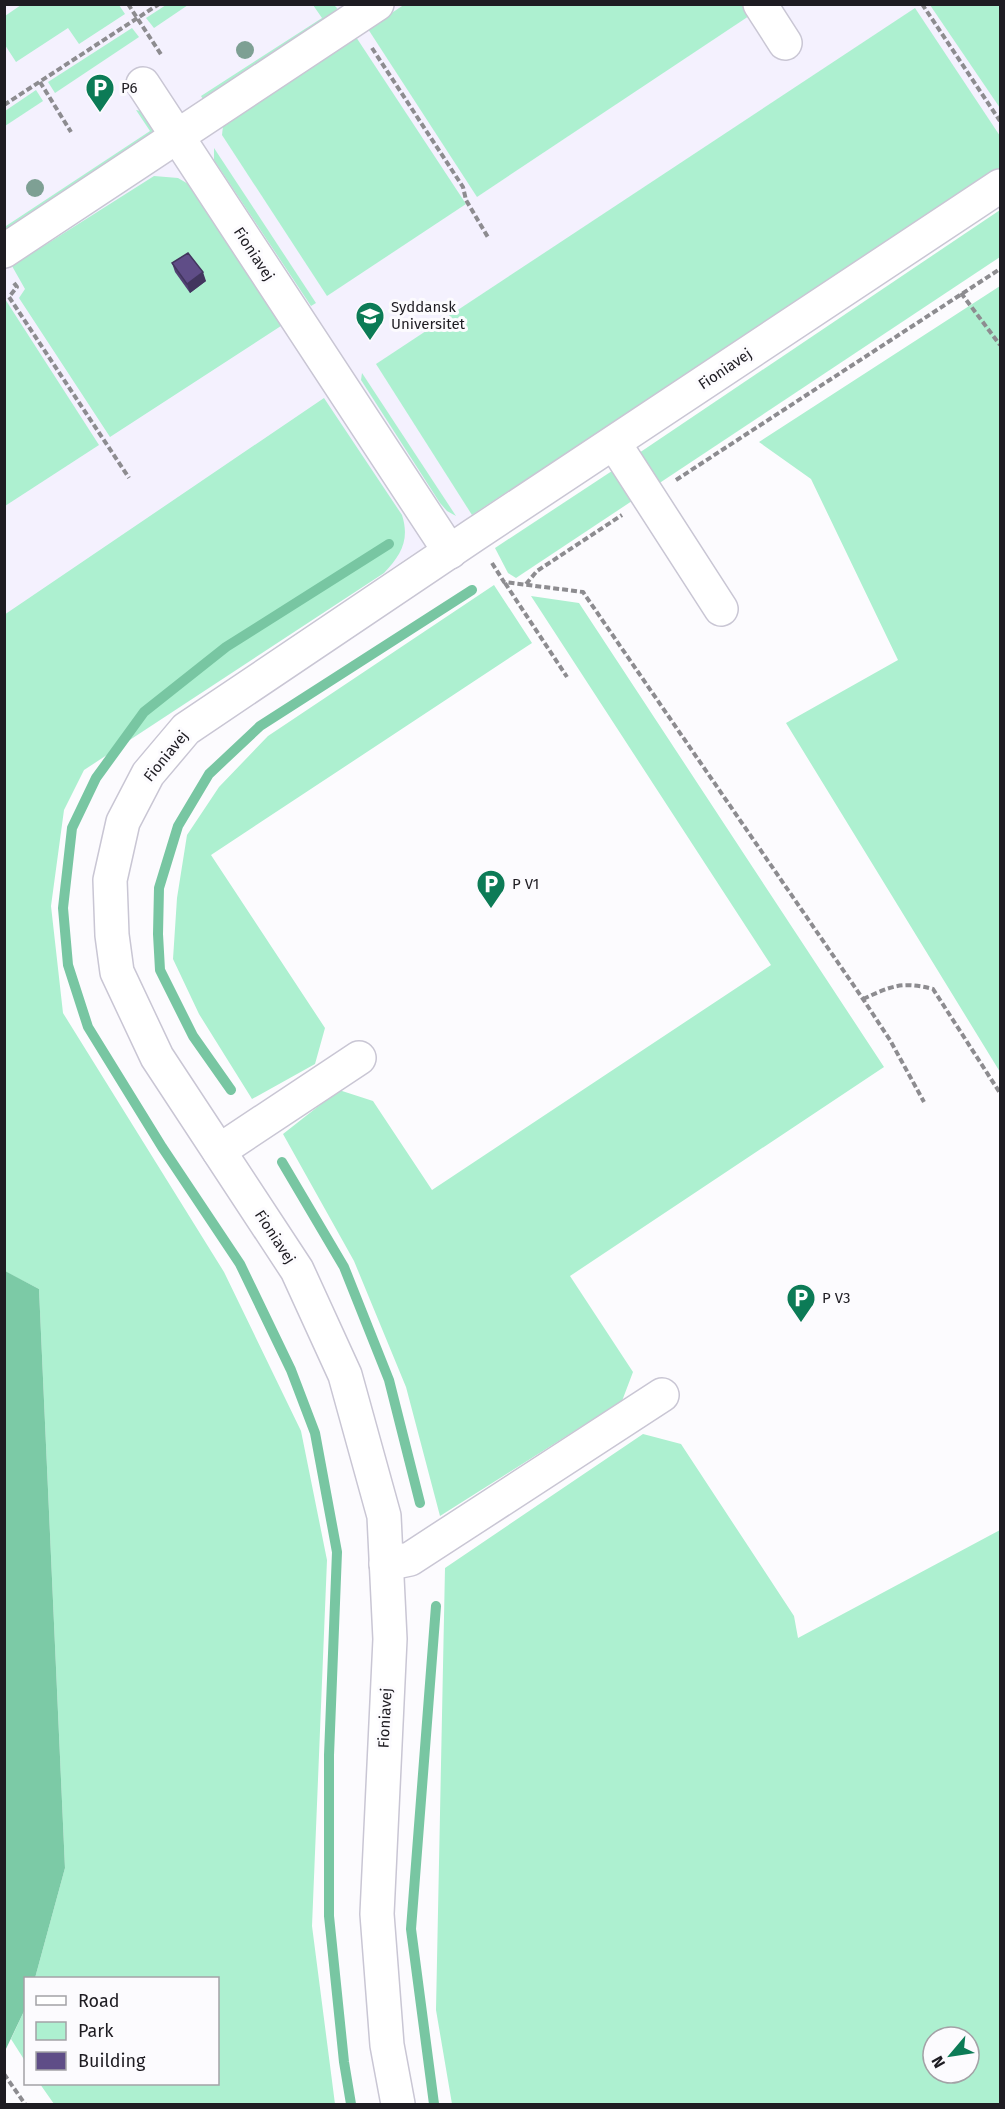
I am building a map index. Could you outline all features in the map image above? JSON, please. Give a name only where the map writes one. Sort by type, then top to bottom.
[{"type":"street","points":[[759,4],[785,43]]},
{"type":"street","points":[[8,264],[178,136],[365,12]]},
{"type":"street","name":"Fioniavej","points":[[143,84],[462,544]]},
{"type":"street","name":"Fioniavej","points":[[398,2104],[387,2044],[377,1914],[390,1639],[384,1516],[345,1375],[297,1270],[157,1057],[117,972],[112,935],[110,880],[123,822],[148,774],[186,729],[1000,186]]},
{"type":"street","points":[[614,443],[722,609]]},
{"type":"street","points":[[219,1151],[358,1058]]},
{"type":"street","points":[[386,1564],[410,1559],[662,1395]]},
{"type":"path","points":[[128,4],[163,57]]},
{"type":"path","points":[[4,105],[159,4]]},
{"type":"path","points":[[922,4],[1000,121]]},
{"type":"path","points":[[365,12],[463,187],[466,200],[489,240]]},
{"type":"path","points":[[40,82],[71,132]]},
{"type":"path","points":[[8,264],[17,287],[9,297],[129,478]]},
{"type":"path","points":[[526,585],[537,571],[1000,269]]},
{"type":"path","points":[[962,293],[1000,345]]},
{"type":"path","points":[[462,544],[504,582],[567,677]]},
{"type":"path","points":[[504,582],[583,592],[863,999],[890,1040],[924,1102]]},
{"type":"path","points":[[863,999],[885,989],[911,983],[933,989],[1000,1093]]},
{"type":"path","points":[[4,2074],[25,2104]]},
{"type":"shaded area","name":"Syddansk Universitet","points":[[5,5],[1000,5],[1000,169],[5,822]]},
{"type":"green space","points":[[405,4],[741,4],[749,16],[477,197],[368,29]]},
{"type":"green space","points":[[21,5],[119,5],[125,14],[79,44],[68,28],[16,62],[5,45],[5,16]]},
{"type":"green space","points":[[166,5],[188,5],[154,28],[146,18]]},
{"type":"green space","points":[[313,5],[334,5],[337,8],[335,19],[206,104],[201,96],[322,18]]},
{"type":"green space","points":[[930,5],[1000,5],[1000,108]]},
{"type":"green space","points":[[915,8],[1000,136],[1000,169],[472,515],[376,364]]},
{"type":"green space","points":[[132,28],[139,37],[55,93],[48,82]]},
{"type":"green space","points":[[356,37],[466,204],[327,296],[222,135],[223,126]]},
{"type":"green space","points":[[36,90],[43,101],[5,126],[5,111]]},
{"type":"green space","points":[[136,110],[145,112],[156,132],[5,234],[4,225],[6,226],[150,131]]},
{"type":"green space","points":[[214,148],[316,303],[311,306],[214,160]]},
{"type":"green space","points":[[154,176],[178,178],[190,185],[284,324],[110,437],[19,298],[25,289],[12,266]]},
{"type":"green space","points":[[1000,210],[1000,257],[655,486],[639,453]]},
{"type":"green space","points":[[1000,286],[1000,1072],[786,723],[898,660],[811,479],[759,442]]},
{"type":"green space","points":[[5,299],[99,445],[4,506]]},
{"type":"green space","points":[[362,373],[456,516],[440,503],[361,380]]},
{"type":"green space","points":[[324,398],[402,515],[405,532],[402,547],[384,573],[84,770],[64,810],[51,906],[63,1013],[224,1272],[301,1431],[327,1560],[312,1926],[335,2104],[54,2104],[41,2085],[219,2085],[219,1977],[35,1977],[65,1868],[39,1289],[4,1271],[4,615]]},
{"type":"green space","points":[[618,467],[638,497],[516,578],[508,573],[495,548]]},
{"type":"green space","points":[[494,585],[532,643],[211,855],[325,1028],[315,1064],[252,1099],[199,1014],[173,959],[177,898],[187,835],[219,787],[268,736]]},
{"type":"green space","points":[[531,596],[579,603],[884,1067],[570,1276],[633,1372],[622,1401],[440,1516],[406,1387],[354,1261],[283,1134],[339,1090],[373,1101],[432,1190],[771,965]]},
{"type":"green space","points":[[5,1271],[39,1289],[65,1868],[35,1977],[24,1977],[24,2011],[5,2051]]},
{"type":"green space","points":[[643,1434],[681,1444],[794,1616],[798,1638],[1000,1530],[1000,2104],[452,2104],[436,2010],[445,1568]]},
{"type":"green space","points":[[24,2011],[24,2059],[11,2039]]},
{"type":"building","points":[[188,253],[203,272],[187,284],[172,263]]},
{"type":"waterway","points":[[351,2104],[344,2062],[329,1916],[329,1755],[337,1552],[315,1433],[291,1370],[240,1264],[162,1147],[88,1027],[68,965],[63,908],[72,828],[96,778],[144,712],[226,647],[389,544]]},
{"type":"waterway","points":[[231,1090],[193,1036],[160,970],[159,888],[178,826],[209,774],[260,726],[472,590]]},
{"type":"waterway","points":[[282,1162],[344,1267],[389,1380],[420,1503]]},
{"type":"waterway","points":[[434,2104],[411,1929],[436,1606]]},
{"type":"place","name":"P6","points":[[100,114]]},
{"type":"place","name":"Syddansk Universitet","points":[[370,342]]},
{"type":"place","name":"P V1","points":[[491,910]]},
{"type":"place","name":"P V3","points":[[801,1324]]}]
